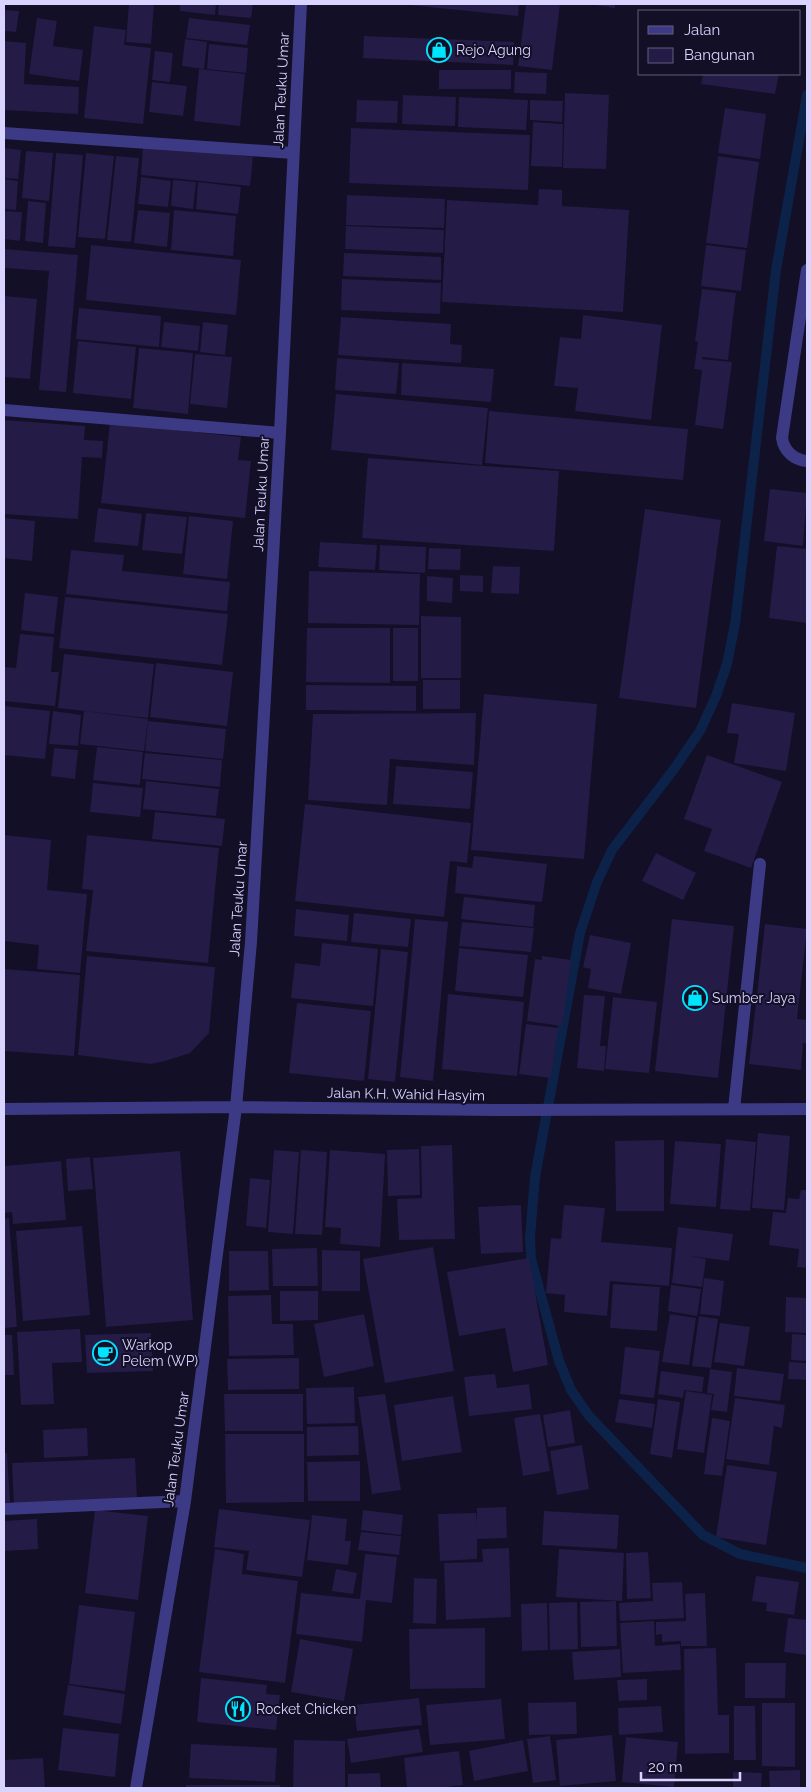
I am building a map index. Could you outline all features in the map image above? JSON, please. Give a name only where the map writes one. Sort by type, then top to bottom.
[{"type":"street","name":"Jalan Teuku Umar","points":[[136,1788],[185,1502],[236,1107],[252,942],[301,4]]},
{"type":"street","points":[[4,133],[293,154]]},
{"type":"street","points":[[807,270],[782,438],[787,452],[794,458],[807,461]]},
{"type":"street","points":[[4,410],[280,433]]},
{"type":"street","points":[[734,1109],[760,864]]},
{"type":"street","name":"Jalan K.H. Wahid Hasyim","points":[[4,1109],[236,1107],[494,1110],[807,1109]]},
{"type":"street","points":[[4,1509],[185,1502]]},
{"type":"building","points":[[129,4],[154,4],[151,44],[126,42]]},
{"type":"building","points":[[180,4],[216,4],[215,15],[180,11]]},
{"type":"building","points":[[219,4],[253,4],[251,18],[218,15]]},
{"type":"building","points":[[409,4],[519,4],[518,16]]},
{"type":"building","points":[[526,4],[560,4],[552,70],[518,66]]},
{"type":"building","points":[[588,4],[615,4],[615,8]]},
{"type":"building","points":[[4,10],[19,11],[16,32],[4,31]]},
{"type":"building","points":[[37,18],[57,21],[53,46],[83,50],[79,81],[29,74]]},
{"type":"building","points":[[189,18],[250,25],[247,45],[186,38]]},
{"type":"building","points":[[94,26],[126,30],[124,45],[151,48],[143,124],[84,118]]},
{"type":"building","name":"Rejo Agung","points":[[364,36],[514,42],[513,65],[363,58]]},
{"type":"building","points":[[185,39],[207,42],[204,69],[182,66]]},
{"type":"building","points":[[4,41],[26,43],[24,84],[79,87],[78,114],[4,110]]},
{"type":"building","points":[[209,44],[248,48],[246,73],[207,69]]},
{"type":"building","points":[[155,51],[173,53],[170,82],[152,80]]},
{"type":"building","points":[[199,69],[245,74],[240,126],[194,121]]},
{"type":"building","points":[[439,70],[511,70],[511,89],[439,89]]},
{"type":"building","points":[[515,72],[547,73],[546,94],[514,93]]},
{"type":"building","points":[[703,75],[779,75],[775,94],[701,84]]},
{"type":"building","points":[[152,82],[187,86],[183,116],[149,112]]},
{"type":"building","points":[[565,93],[609,95],[606,169],[563,168]]},
{"type":"building","points":[[403,95],[456,97],[455,126],[402,124]]},
{"type":"building","points":[[459,97],[528,100],[526,130],[458,127]]},
{"type":"building","points":[[357,100],[398,101],[397,123],[356,122]]},
{"type":"building","points":[[530,100],[563,101],[562,122],[530,120]]},
{"type":"building","points":[[725,108],[766,114],[760,159],[718,153]]},
{"type":"building","points":[[533,122],[563,124],[562,167],[531,166]]},
{"type":"building","points":[[351,128],[530,135],[528,190],[349,183]]},
{"type":"building","points":[[143,145],[253,157],[250,186],[141,175]]},
{"type":"building","points":[[4,148],[21,150],[18,179],[4,178]]},
{"type":"building","points":[[26,151],[53,153],[49,201],[22,198]]},
{"type":"building","points":[[56,153],[83,155],[75,248],[48,246]]},
{"type":"building","points":[[86,153],[114,156],[105,239],[78,237]]},
{"type":"building","points":[[116,156],[139,158],[131,242],[107,240]]},
{"type":"building","points":[[718,156],[759,162],[747,248],[706,243]]},
{"type":"building","points":[[141,177],[171,181],[168,207],[138,204]]},
{"type":"building","points":[[4,179],[18,181],[16,210],[4,209]]},
{"type":"building","points":[[173,180],[196,182],[193,209],[171,206]]},
{"type":"building","points":[[198,182],[241,187],[238,214],[196,209]]},
{"type":"building","points":[[539,189],[562,190],[562,206],[629,210],[623,312],[442,302],[447,200],[538,205]]},
{"type":"building","points":[[347,195],[445,199],[444,228],[346,225]]},
{"type":"building","points":[[28,201],[46,203],[43,243],[25,241]]},
{"type":"building","points":[[138,210],[170,213],[167,247],[134,243]]},
{"type":"building","points":[[174,210],[236,216],[233,256],[171,250]]},
{"type":"building","points":[[4,211],[22,212],[20,241],[4,239]]},
{"type":"building","points":[[346,226],[444,230],[443,253],[345,249]]},
{"type":"building","points":[[91,245],[241,260],[236,315],[86,300]]},
{"type":"building","points":[[706,245],[746,250],[741,291],[701,286]]},
{"type":"building","points":[[4,249],[78,255],[66,392],[39,390],[49,271],[4,268]]},
{"type":"building","points":[[344,253],[441,257],[441,280],[343,276]]},
{"type":"building","points":[[342,279],[441,283],[440,314],[341,310]]},
{"type":"building","points":[[702,289],[736,293],[728,360],[703,357],[702,359],[732,362],[723,429],[695,425],[702,370],[694,369],[698,342],[695,341]]},
{"type":"building","points":[[4,296],[37,299],[30,379],[4,377]]},
{"type":"building","points":[[79,308],[161,316],[159,347],[76,339]]},
{"type":"building","points":[[583,315],[662,325],[651,420],[575,411],[578,388],[554,386],[560,337],[581,339]]},
{"type":"building","points":[[341,317],[451,324],[450,344],[462,345],[461,363],[338,355]]},
{"type":"building","points":[[164,322],[200,326],[198,351],[161,347]]},
{"type":"building","points":[[203,322],[228,325],[225,355],[200,352]]},
{"type":"building","points":[[78,341],[136,347],[131,399],[73,393]]},
{"type":"building","points":[[139,348],[193,353],[188,414],[133,408]]},
{"type":"building","points":[[195,354],[232,357],[227,408],[190,404]]},
{"type":"building","points":[[337,358],[399,363],[396,394],[335,390]]},
{"type":"building","points":[[402,363],[494,369],[491,402],[401,395]]},
{"type":"building","points":[[336,394],[488,408],[482,465],[331,450]]},
{"type":"building","points":[[489,411],[688,429],[683,480],[485,463]]},
{"type":"building","points":[[4,420],[85,426],[84,440],[103,441],[102,458],[82,457],[78,519],[4,514]]},
{"type":"building","points":[[110,423],[241,437],[238,460],[251,461],[245,518],[101,503]]},
{"type":"building","points":[[368,458],[559,471],[554,551],[362,538]]},
{"type":"building","points":[[770,489],[807,493],[803,546],[764,541]]},
{"type":"building","points":[[98,508],[142,514],[138,546],[94,542]]},
{"type":"building","points":[[645,509],[721,520],[696,708],[619,698]]},
{"type":"building","points":[[146,513],[187,517],[182,554],[142,550]]},
{"type":"building","points":[[189,516],[233,521],[227,579],[183,574]]},
{"type":"building","points":[[4,518],[35,521],[32,561],[4,558]]},
{"type":"building","points":[[320,542],[377,545],[375,570],[318,567]]},
{"type":"building","points":[[380,545],[426,547],[425,573],[379,570]]},
{"type":"building","points":[[777,546],[807,549],[807,623],[769,618]]},
{"type":"building","points":[[429,548],[461,549],[460,570],[428,569]]},
{"type":"building","points":[[71,550],[124,555],[122,571],[230,582],[227,611],[66,594]]},
{"type":"building","points":[[493,566],[520,567],[519,594],[491,593]]},
{"type":"building","points":[[309,571],[420,574],[419,625],[308,623]]},
{"type":"building","points":[[460,575],[483,576],[483,592],[460,591]]},
{"type":"building","points":[[427,576],[453,578],[452,603],[427,601]]},
{"type":"building","points":[[25,593],[58,597],[54,634],[21,630]]},
{"type":"building","points":[[65,597],[228,614],[222,665],[59,648]]},
{"type":"building","points":[[421,616],[461,617],[461,678],[421,678]]},
{"type":"building","points":[[307,628],[390,628],[390,683],[306,682]]},
{"type":"building","points":[[393,628],[418,628],[418,681],[393,681]]},
{"type":"building","points":[[20,634],[54,637],[51,672],[59,672],[55,706],[4,701],[4,667],[16,668]]},
{"type":"building","points":[[64,654],[154,664],[148,718],[58,708]]},
{"type":"building","points":[[156,663],[233,672],[227,726],[150,717]]},
{"type":"building","points":[[423,680],[460,680],[460,709],[423,709]]},
{"type":"building","points":[[306,685],[416,686],[416,711],[306,710]]},
{"type":"building","points":[[484,694],[597,704],[584,859],[471,850]]},
{"type":"building","points":[[732,703],[795,713],[786,771],[734,763],[739,734],[727,733]]},
{"type":"building","points":[[4,706],[50,711],[45,759],[4,755]]},
{"type":"building","points":[[53,711],[81,715],[78,746],[49,744]]},
{"type":"building","points":[[84,711],[148,719],[144,751],[80,744]]},
{"type":"building","points":[[476,713],[474,765],[390,759],[387,805],[308,800],[313,714]]},
{"type":"building","points":[[148,721],[226,729],[223,759],[145,751]]},
{"type":"building","points":[[97,747],[143,752],[140,785],[93,780]]},
{"type":"building","points":[[54,748],[78,750],[75,779],[51,776]]},
{"type":"building","points":[[145,753],[222,760],[220,787],[142,779]]},
{"type":"building","points":[[707,755],[782,782],[751,868],[704,851],[712,829],[684,819]]},
{"type":"building","points":[[396,766],[473,772],[470,809],[393,804]]},
{"type":"building","points":[[146,781],[219,789],[216,816],[143,809]]},
{"type":"building","points":[[93,783],[143,788],[140,817],[90,812]]},
{"type":"building","points":[[305,804],[471,823],[467,863],[450,861],[444,917],[295,901]]},
{"type":"building","points":[[155,812],[225,819],[222,846],[152,839]]},
{"type":"building","points":[[4,835],[51,840],[47,890],[87,894],[80,973],[37,969],[39,945],[4,941]]},
{"type":"building","points":[[87,835],[219,848],[208,963],[86,951],[93,890],[82,889]]},
{"type":"building","points":[[656,853],[696,873],[683,900],[642,881]]},
{"type":"building","points":[[474,856],[547,864],[542,902],[455,893],[457,866],[472,868]]},
{"type":"building","points":[[464,897],[535,905],[533,927],[461,919]]},
{"type":"building","points":[[296,909],[349,915],[347,941],[294,936]]},
{"type":"building","points":[[354,913],[411,919],[408,947],[351,942]]},
{"type":"building","points":[[415,919],[448,922],[433,1081],[400,1077]]},
{"type":"building","name":"Sumber Jaya","points":[[672,919],[734,926],[718,1078],[655,1071]]},
{"type":"building","points":[[462,922],[534,928],[531,952],[459,946]]},
{"type":"building","points":[[765,924],[807,929],[797,1019],[807,1020],[807,1043],[803,1043],[801,1070],[749,1064]]},
{"type":"building","points":[[590,935],[631,943],[621,994],[588,988],[591,969],[583,967]]},
{"type":"building","points":[[322,943],[378,949],[373,1006],[291,998],[295,963],[320,966]]},
{"type":"building","points":[[459,948],[528,955],[523,997],[455,991]]},
{"type":"building","points":[[381,949],[408,952],[395,1082],[368,1079]]},
{"type":"building","points":[[87,956],[215,967],[209,1033],[190,1053],[150,1064],[78,1055]]},
{"type":"building","points":[[542,956],[571,960],[562,1026],[527,1021],[535,959],[542,960]]},
{"type":"building","points":[[4,969],[80,975],[74,1056],[4,1051]]},
{"type":"building","points":[[448,994],[524,1002],[517,1076],[442,1069]]},
{"type":"building","points":[[584,995],[605,996],[600,1046],[606,1046],[604,1071],[577,1068]]},
{"type":"building","points":[[613,997],[657,1002],[649,1073],[605,1069]]},
{"type":"building","points":[[297,1003],[371,1011],[364,1081],[289,1073]]},
{"type":"building","points":[[526,1024],[558,1028],[551,1078],[519,1074]]},
{"type":"building","points":[[758,1133],[790,1136],[784,1210],[752,1208]]},
{"type":"building","points":[[726,1139],[756,1142],[750,1211],[720,1209]]},
{"type":"building","points":[[664,1140],[664,1211],[616,1211],[615,1141]]},
{"type":"building","points":[[675,1141],[721,1144],[716,1207],[670,1204]]},
{"type":"building","points":[[452,1145],[455,1239],[399,1240],[397,1199],[422,1198],[421,1146]]},
{"type":"building","points":[[419,1149],[420,1195],[388,1196],[387,1150]]},
{"type":"building","points":[[274,1150],[299,1152],[293,1234],[268,1232]]},
{"type":"building","points":[[301,1150],[327,1152],[322,1235],[295,1234]]},
{"type":"building","points":[[330,1150],[385,1154],[380,1247],[340,1244],[341,1228],[325,1227]]},
{"type":"building","points":[[180,1151],[193,1320],[106,1327],[93,1158]]},
{"type":"building","points":[[90,1157],[93,1189],[68,1191],[66,1159]]},
{"type":"building","points":[[61,1161],[66,1220],[13,1224],[12,1212],[4,1213],[4,1166]]},
{"type":"building","points":[[250,1178],[270,1180],[266,1228],[246,1226]]},
{"type":"building","points":[[801,1190],[807,1190],[807,1268],[797,1267],[799,1249],[769,1245],[773,1212],[786,1213],[788,1198],[799,1199]]},
{"type":"building","points":[[521,1205],[523,1252],[481,1254],[478,1207]]},
{"type":"building","points":[[564,1205],[605,1208],[601,1242],[672,1248],[669,1286],[610,1281],[607,1316],[564,1312],[565,1295],[546,1293],[551,1238],[561,1239]]},
{"type":"building","points":[[9,1218],[17,1327],[4,1328],[4,1219]]},
{"type":"building","points":[[82,1226],[90,1315],[23,1321],[16,1231]]},
{"type":"building","points":[[678,1227],[733,1234],[729,1261],[690,1256],[706,1259],[702,1287],[672,1283]]},
{"type":"building","points":[[433,1247],[454,1371],[385,1383],[363,1259]]},
{"type":"building","points":[[317,1248],[318,1286],[273,1286],[272,1249]]},
{"type":"building","points":[[322,1250],[360,1251],[360,1291],[322,1291]]},
{"type":"building","points":[[229,1251],[268,1251],[269,1290],[229,1291]]},
{"type":"building","points":[[529,1258],[548,1365],[513,1372],[505,1328],[459,1336],[447,1272]]},
{"type":"building","points":[[704,1278],[724,1281],[720,1316],[700,1314]]},
{"type":"building","points":[[613,1284],[660,1287],[657,1331],[610,1328]]},
{"type":"building","points":[[671,1285],[701,1289],[697,1316],[668,1311]]},
{"type":"building","points":[[280,1291],[318,1291],[318,1320],[280,1321]]},
{"type":"building","points":[[271,1295],[272,1324],[293,1324],[294,1355],[229,1356],[228,1296]]},
{"type":"building","points":[[786,1297],[807,1298],[807,1333],[785,1332]]},
{"type":"building","points":[[364,1314],[374,1366],[324,1377],[314,1324]]},
{"type":"building","points":[[670,1314],[696,1318],[689,1365],[662,1362]]},
{"type":"building","points":[[699,1316],[718,1319],[711,1368],[692,1366]]},
{"type":"building","points":[[720,1323],[750,1327],[744,1366],[714,1362]]},
{"type":"building","points":[[80,1329],[82,1362],[52,1363],[54,1404],[21,1405],[17,1332]]},
{"type":"building","points":[[151,1333],[153,1371],[87,1373],[85,1335]]},
{"type":"building","points":[[792,1334],[807,1335],[807,1361],[791,1360]]},
{"type":"building","points":[[4,1335],[12,1335],[14,1375],[4,1375]]},
{"type":"building","points":[[625,1347],[660,1351],[654,1398],[620,1394]]},
{"type":"building","points":[[299,1358],[299,1389],[228,1390],[227,1359]]},
{"type":"building","points":[[789,1362],[807,1363],[807,1380],[788,1379]]},
{"type":"building","points":[[737,1368],[784,1374],[780,1401],[734,1396]]},
{"type":"building","points":[[710,1369],[732,1372],[727,1412],[711,1410],[714,1394],[707,1393]]},
{"type":"building","points":[[661,1371],[704,1377],[702,1392],[684,1390],[683,1398],[658,1394]]},
{"type":"building","points":[[495,1374],[497,1388],[529,1384],[532,1409],[469,1416],[464,1377]]},
{"type":"building","points":[[354,1387],[355,1423],[307,1424],[306,1388]]},
{"type":"building","points":[[686,1391],[712,1395],[704,1453],[677,1449]]},
{"type":"building","points":[[224,1394],[303,1394],[303,1431],[225,1431]]},
{"type":"building","points":[[385,1394],[401,1490],[372,1494],[358,1397]]},
{"type":"building","points":[[453,1396],[462,1452],[402,1461],[394,1405]]},
{"type":"building","points":[[735,1398],[785,1405],[782,1428],[774,1426],[769,1465],[726,1459]]},
{"type":"building","points":[[619,1399],[655,1404],[652,1428],[615,1422]]},
{"type":"building","points":[[658,1399],[680,1402],[672,1458],[650,1454]]},
{"type":"building","points":[[570,1410],[575,1443],[548,1447],[543,1415]]},
{"type":"building","points":[[540,1414],[550,1471],[523,1476],[514,1418]]},
{"type":"building","points":[[712,1418],[730,1421],[722,1476],[704,1474]]},
{"type":"building","points":[[358,1426],[359,1455],[307,1456],[307,1427]]},
{"type":"building","points":[[87,1428],[88,1456],[44,1458],[43,1430]]},
{"type":"building","points":[[225,1434],[304,1434],[304,1502],[226,1503]]},
{"type":"building","points":[[582,1445],[589,1489],[557,1495],[550,1451]]},
{"type":"building","points":[[4,1453],[7,1453],[10,1502],[4,1503]]},
{"type":"building","points":[[135,1458],[137,1499],[14,1505],[12,1463]]},
{"type":"building","points":[[360,1461],[360,1501],[308,1501],[307,1462]]},
{"type":"building","points":[[727,1465],[777,1472],[766,1545],[716,1537]]},
{"type":"building","points":[[506,1507],[507,1538],[477,1539],[477,1559],[440,1561],[438,1514],[476,1513],[477,1523],[477,1508]]},
{"type":"building","points":[[219,1509],[310,1520],[302,1577],[246,1570],[249,1551],[214,1547]]},
{"type":"building","points":[[95,1510],[148,1516],[138,1600],[85,1593]]},
{"type":"building","points":[[363,1510],[403,1515],[401,1535],[361,1530]]},
{"type":"building","points":[[544,1511],[619,1515],[617,1549],[542,1545]]},
{"type":"building","points":[[312,1515],[347,1519],[345,1541],[351,1541],[348,1565],[307,1560]]},
{"type":"building","points":[[37,1519],[38,1549],[4,1551],[4,1521]]},
{"type":"building","points":[[361,1532],[401,1536],[399,1555],[358,1550]]},
{"type":"building","points":[[509,1548],[511,1617],[446,1620],[444,1563],[483,1562],[482,1549]]},
{"type":"building","points":[[215,1549],[244,1554],[242,1574],[298,1581],[285,1683],[199,1672]]},
{"type":"building","points":[[559,1549],[624,1553],[622,1601],[556,1597]]},
{"type":"building","points":[[648,1552],[651,1598],[627,1599],[626,1553]]},
{"type":"building","points":[[365,1554],[397,1557],[392,1603],[366,1600],[362,1642],[296,1634],[301,1593],[360,1599]]},
{"type":"building","points":[[336,1569],[357,1573],[353,1594],[332,1591]]},
{"type":"building","points":[[756,1576],[799,1582],[794,1615],[766,1611],[767,1603],[752,1601]]},
{"type":"building","points":[[414,1578],[437,1579],[436,1624],[413,1623]]},
{"type":"building","points":[[682,1582],[684,1618],[620,1621],[619,1603],[653,1601],[652,1583]]},
{"type":"building","points":[[705,1593],[707,1646],[681,1646],[681,1641],[662,1642],[662,1634],[656,1635],[656,1622],[686,1621],[685,1594]]},
{"type":"building","points":[[616,1601],[617,1646],[581,1647],[580,1602]]},
{"type":"building","points":[[577,1602],[578,1649],[550,1650],[549,1603]]},
{"type":"building","points":[[547,1603],[548,1650],[522,1651],[521,1604]]},
{"type":"building","points":[[79,1605],[135,1612],[125,1691],[69,1684]]},
{"type":"building","points":[[788,1618],[807,1620],[807,1655],[784,1652]]},
{"type":"building","points":[[654,1621],[655,1646],[680,1644],[681,1670],[623,1673],[620,1623]]},
{"type":"building","points":[[485,1628],[485,1688],[410,1689],[409,1629]]},
{"type":"building","points":[[300,1639],[353,1649],[344,1701],[291,1692]]},
{"type":"building","points":[[716,1648],[718,1715],[729,1715],[729,1753],[685,1754],[684,1649]]},
{"type":"building","points":[[620,1649],[621,1677],[574,1680],[572,1652]]},
{"type":"building","points":[[745,1663],[786,1663],[785,1698],[745,1698]]},
{"type":"building","name":"Rocket Chicken","points":[[201,1678],[267,1685],[266,1694],[280,1695],[276,1730],[197,1722]]},
{"type":"building","points":[[647,1679],[647,1700],[619,1701],[617,1680]]},
{"type":"building","points":[[68,1685],[125,1694],[121,1724],[63,1715]]},
{"type":"building","points":[[419,1698],[422,1725],[357,1731],[354,1705]]},
{"type":"building","points":[[501,1699],[505,1739],[430,1745],[426,1705]]},
{"type":"building","points":[[576,1702],[577,1734],[529,1735],[528,1703]]},
{"type":"building","points":[[762,1703],[795,1703],[795,1767],[762,1766]]},
{"type":"building","points":[[661,1706],[663,1732],[619,1735],[618,1708]]},
{"type":"building","points":[[734,1706],[755,1706],[756,1760],[734,1760]]},
{"type":"building","points":[[63,1728],[119,1734],[115,1777],[58,1770]]},
{"type":"building","points":[[419,1729],[423,1752],[351,1763],[347,1739]]},
{"type":"building","points":[[612,1735],[616,1781],[560,1786],[556,1740]]},
{"type":"building","points":[[550,1736],[556,1780],[533,1783],[527,1739]]},
{"type":"building","points":[[626,1737],[678,1742],[674,1787],[622,1782]]},
{"type":"building","points":[[294,1740],[345,1741],[345,1788],[293,1788]]},
{"type":"building","points":[[523,1740],[528,1771],[474,1781],[469,1751]]},
{"type":"building","points":[[191,1744],[277,1748],[275,1782],[189,1778]]},
{"type":"building","points":[[459,1751],[463,1785],[437,1788],[407,1788],[404,1758]]},
{"type":"building","points":[[43,1758],[45,1788],[4,1788],[4,1760]]},
{"type":"building","points":[[800,1770],[800,1788],[770,1788],[769,1771]]},
{"type":"building","points":[[733,1772],[762,1773],[761,1788],[733,1788]]},
{"type":"building","points":[[380,1773],[381,1788],[348,1788],[348,1774]]},
{"type":"building","points":[[186,1785],[280,1785],[280,1788],[186,1788]]},
{"type":"waterway","points":[[807,95],[776,270],[735,624],[727,664],[716,696],[700,731],[674,769],[612,850],[597,882],[580,933],[535,1177],[530,1237],[531,1259],[559,1361],[571,1390],[589,1416],[703,1535],[740,1554],[807,1568]]},
{"type":"place","name":"Rejo Agung","points":[[439,50]]},
{"type":"place","name":"Sumber Jaya","points":[[695,998]]},
{"type":"place","name":"Warkop Pelem (WP)","points":[[105,1353]]},
{"type":"place","name":"Rocket Chicken","points":[[238,1709]]}]
